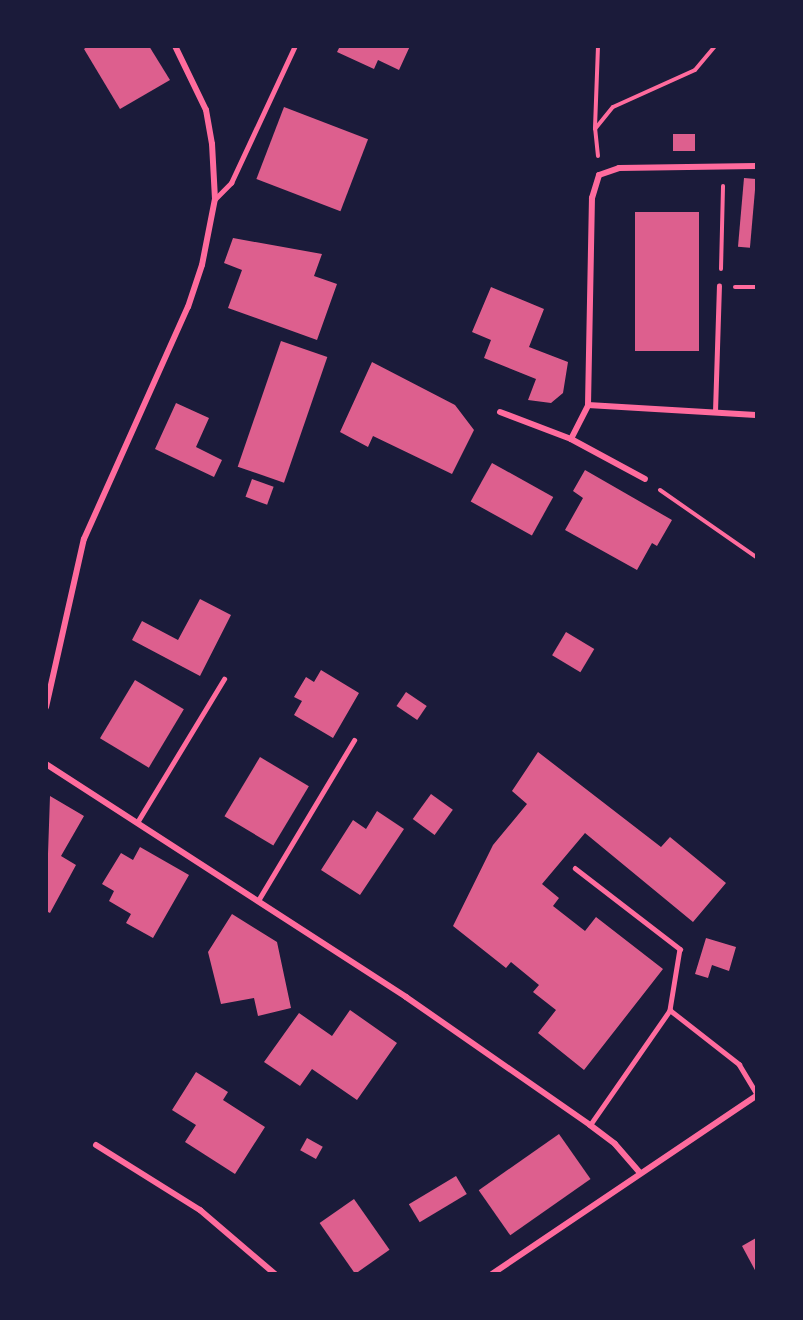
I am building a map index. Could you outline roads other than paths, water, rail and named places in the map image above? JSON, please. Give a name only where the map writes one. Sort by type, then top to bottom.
[{"type":"street","points":[[46,707],[84,539],[188,307],[202,265],[215,199],[212,144],[206,110],[175,46]]},
{"type":"street","points":[[571,439],[588,405],[592,198],[599,175],[619,168],[756,166]]},
{"type":"street","points":[[588,405],[756,415]]},
{"type":"street","points":[[500,412],[571,439],[645,479]]},
{"type":"street","points":[[46,764],[259,899],[591,1125],[615,1144],[639,1172]]},
{"type":"street","points":[[492,1274],[639,1172],[756,1096]]},
{"type":"street","points":[[96,1145],[200,1210],[275,1274]]},
{"type":"lane","points":[[215,199],[231,183],[295,46]]},
{"type":"lane","points":[[715,412],[718,286]]},
{"type":"lane","points":[[138,821],[224,679]]},
{"type":"lane","points":[[259,899],[354,740]]},
{"type":"lane","points":[[575,868],[680,950],[670,1010],[591,1125]]},
{"type":"lane","points":[[670,1010],[739,1064],[756,1092]]}]
